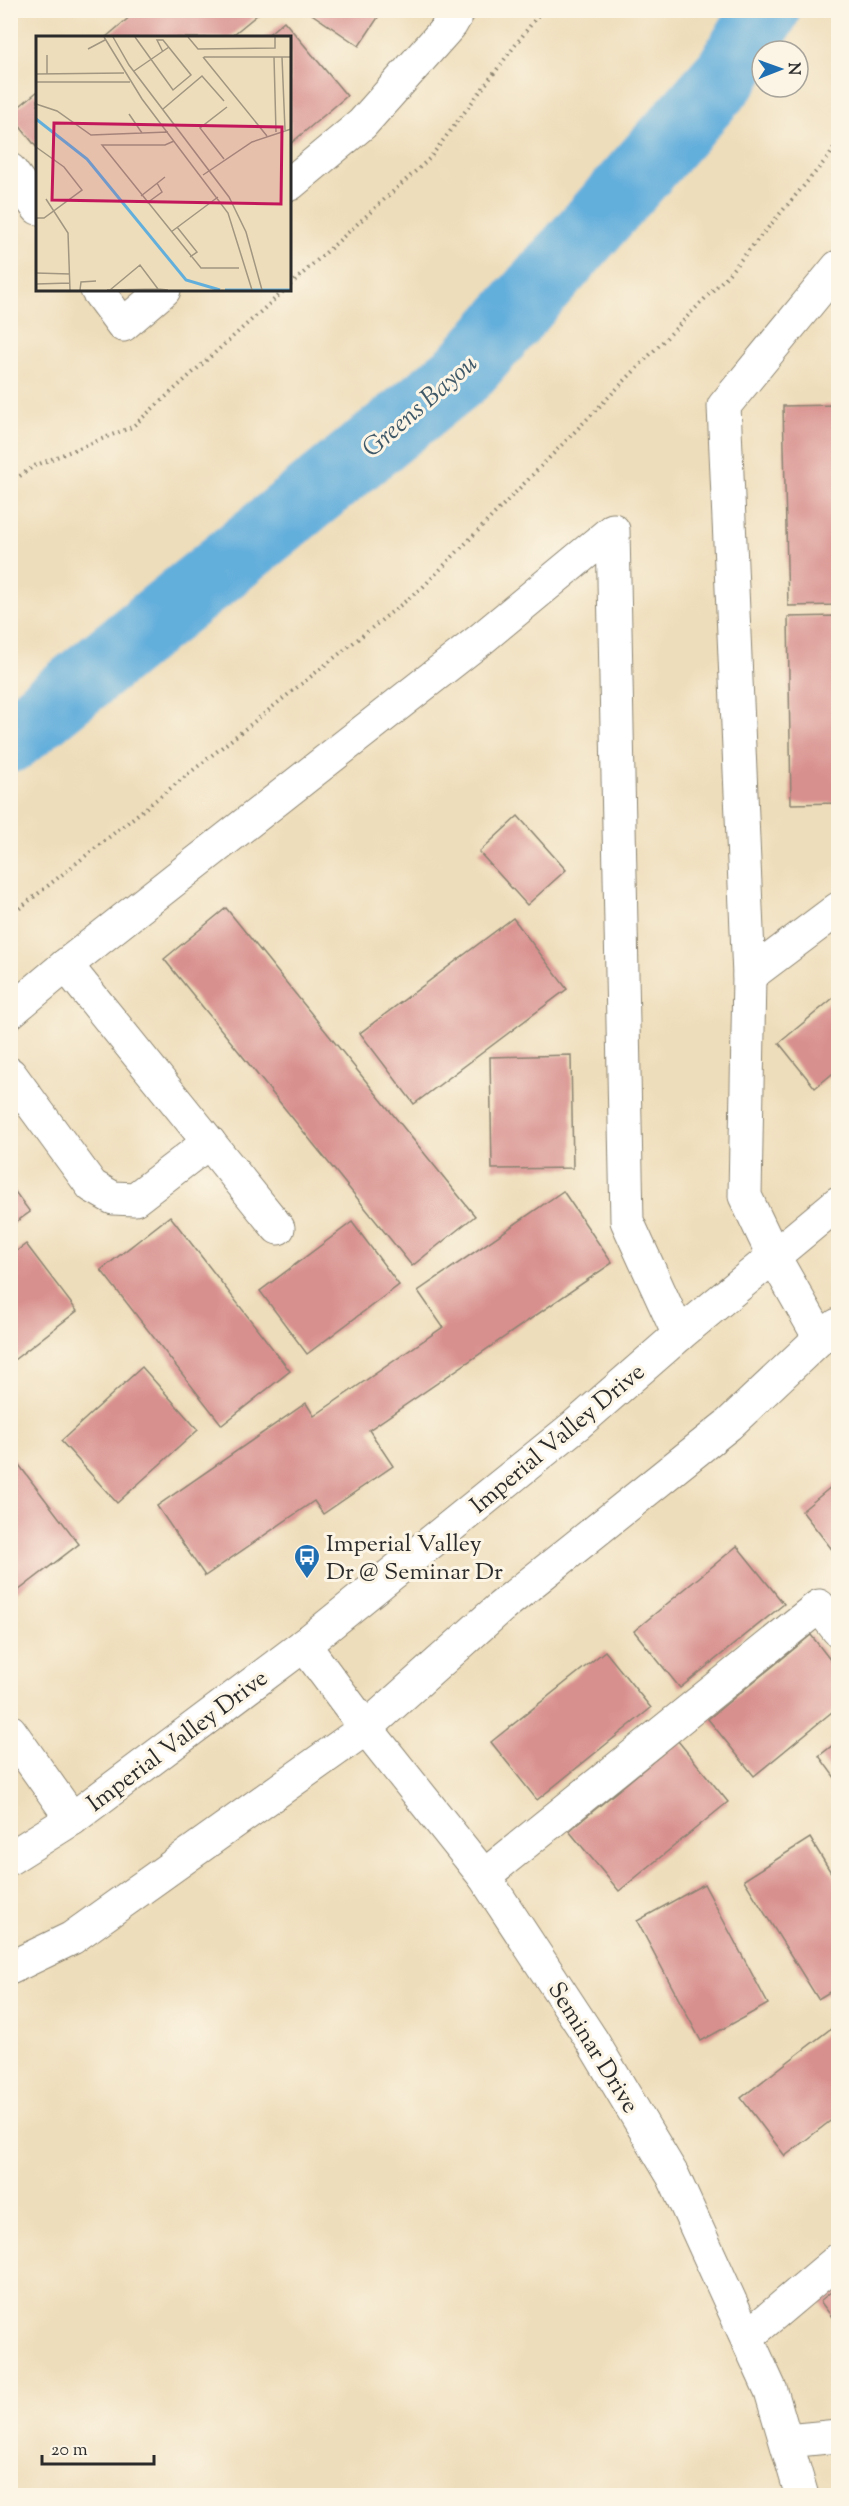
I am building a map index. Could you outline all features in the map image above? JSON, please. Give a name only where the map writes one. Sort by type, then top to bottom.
[{"type":"main road","points":[[291,183],[362,124],[451,24],[459,10]]},
{"type":"main road","points":[[10,170],[36,205]]},
{"type":"main road","points":[[10,1968],[72,1938],[366,1728],[501,1607],[728,1425],[830,1332],[774,1257],[745,1196],[749,976],[724,406],[838,267]]},
{"type":"main road","points":[[98,291],[123,325],[163,291]]},
{"type":"main road","points":[[10,1012],[66,965],[480,640],[613,530],[627,1221],[679,1335]]},
{"type":"main road","points":[[749,976],[838,909]]},
{"type":"main road","points":[[66,965],[278,1228]]},
{"type":"main road","points":[[10,1074],[92,1186],[113,1198],[135,1199],[209,1142]]},
{"type":"main road","name":"Imperial Valley Drive","points":[[10,1858],[72,1819],[304,1645],[576,1425],[679,1335],[838,1203]]},
{"type":"main road","points":[[484,1876],[819,1606],[838,1630]]},
{"type":"main road","name":"Seminar Drive","points":[[304,1645],[366,1728],[484,1876],[591,2038],[673,2176],[748,2336],[787,2441],[802,2496]]},
{"type":"main road","points":[[10,1731],[72,1819]]},
{"type":"main road","points":[[748,2336],[838,2260]]},
{"type":"main road","points":[[787,2441],[838,2436]]},
{"type":"path","points":[[291,284],[429,159],[542,10]]},
{"type":"path","points":[[10,916],[422,588],[726,277],[830,155],[838,141]]},
{"type":"path","points":[[10,483],[34,466],[132,428],[284,291]]},
{"type":"building","points":[[138,10],[263,10],[231,36],[107,36]]},
{"type":"building","points":[[306,10],[383,10],[359,46]]},
{"type":"building","points":[[284,21],[347,96],[291,143],[291,36],[266,36]]},
{"type":"building","points":[[36,93],[36,146],[10,114]]},
{"type":"building","points":[[838,405],[838,605],[788,606],[783,406]]},
{"type":"building","points":[[838,616],[838,803],[791,804],[788,617]]},
{"type":"building","points":[[518,816],[566,870],[527,905],[479,852]]},
{"type":"building","points":[[226,908],[475,1216],[412,1266],[164,959]]},
{"type":"building","points":[[513,918],[567,989],[414,1104],[360,1033]]},
{"type":"building","points":[[838,994],[838,1069],[815,1088],[779,1043]]},
{"type":"building","points":[[571,1055],[573,1168],[492,1169],[490,1057]]},
{"type":"building","points":[[10,1185],[30,1212],[10,1226]]},
{"type":"building","points":[[563,1191],[612,1263],[369,1430],[393,1466],[323,1514],[314,1501],[205,1576],[157,1506],[306,1403],[314,1416],[443,1327],[418,1291]]},
{"type":"building","points":[[170,1216],[290,1371],[222,1425],[101,1270]]},
{"type":"building","points":[[352,1222],[399,1285],[307,1354],[260,1291]]},
{"type":"building","points":[[26,1244],[77,1311],[10,1363],[10,1256]]},
{"type":"building","points":[[142,1367],[198,1430],[117,1503],[61,1441]]},
{"type":"building","points":[[10,1453],[79,1544],[10,1597]]},
{"type":"building","points":[[838,1481],[838,1557],[802,1511]]},
{"type":"building","points":[[737,1546],[784,1604],[680,1688],[634,1631]]},
{"type":"building","points":[[811,1635],[838,1670],[838,1707],[754,1776],[708,1719]]},
{"type":"building","points":[[605,1651],[651,1708],[537,1800],[491,1742]]},
{"type":"building","points":[[678,1741],[728,1802],[619,1891],[569,1831]]},
{"type":"building","points":[[838,1741],[838,1782],[819,1756]]},
{"type":"building","points":[[810,1838],[838,1884],[838,1987],[818,1999],[744,1880]]},
{"type":"building","points":[[704,1884],[768,2004],[701,2041],[637,1921]]},
{"type":"building","points":[[838,2023],[838,2115],[785,2156],[741,2098]]},
{"type":"building","points":[[838,2286],[838,2325],[820,2301]]},
{"type":"waterway","name":"Greens Bayou","points":[[10,739],[463,373],[728,73],[766,10]]},
{"type":"place","name":"Imperial Valley Dr @ Seminar Dr","points":[[307,1580]]}]
